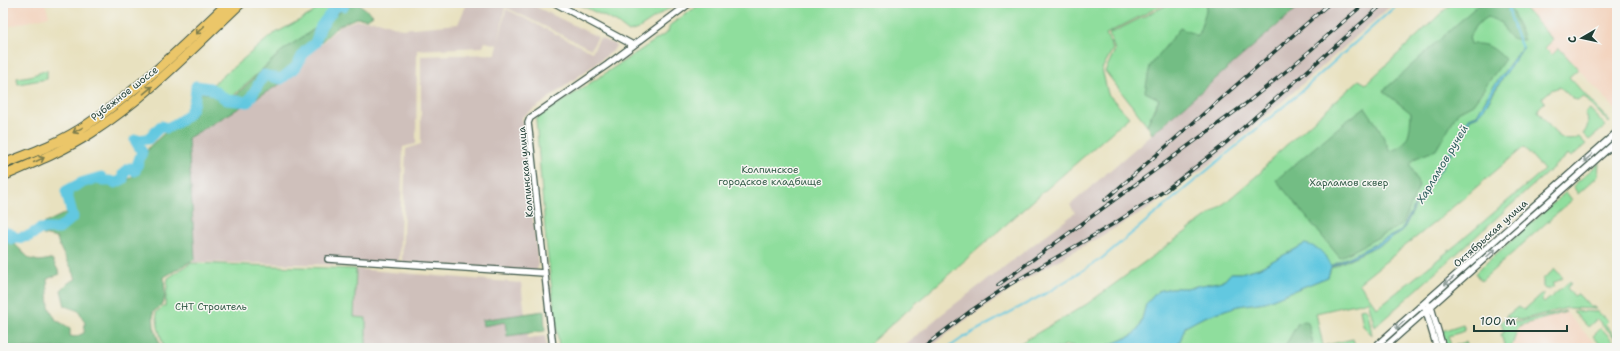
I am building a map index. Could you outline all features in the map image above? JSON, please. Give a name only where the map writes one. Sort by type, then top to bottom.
[{"type":"main road","name":"Рубежное шоссе","points":[[3,164],[39,150],[88,124],[164,64],[228,3]]},
{"type":"main road","name":"Рубежное шоссе","points":[[3,176],[41,159],[91,133],[136,100],[169,72],[241,3]]},
{"type":"street","points":[[555,3],[633,45]]},
{"type":"street","name":"Колпинская улица","points":[[553,348],[528,123],[530,118],[607,65],[690,3]]},
{"type":"street","name":"Октябрьская улица","points":[[1376,348],[1378,344],[1617,132]]},
{"type":"street","name":"Октябрьская улица","points":[[1384,348],[1617,141]]},
{"type":"street","points":[[328,259],[544,274]]},
{"type":"street","points":[[1425,303],[1431,307],[1443,348]]},
{"type":"street","points":[[1425,303],[1437,348]]},
{"type":"shaded area","points":[[3,3],[45,3],[49,16],[3,28]]},
{"type":"shaded area","points":[[467,3],[528,3],[598,37],[591,49],[505,7],[498,45],[485,42],[483,47],[417,50],[416,144],[403,147],[399,266],[193,262],[185,138],[274,86],[296,71],[309,55],[340,26],[357,20],[378,21],[402,29],[458,24]]},
{"type":"shaded area","points":[[1303,3],[1394,3],[1223,154],[1145,211],[1034,274],[957,326],[930,348],[901,348],[942,314],[1075,213],[1070,205]]},
{"type":"shaded area","points":[[1520,3],[1617,3],[1617,111],[1560,49],[1552,56],[1545,48],[1552,40]]},
{"type":"shaded area","points":[[506,9],[592,52],[600,38],[616,46],[613,51],[522,117],[538,264],[537,271],[402,262],[406,149],[421,144],[421,56],[496,54]]},
{"type":"shaded area","points":[[356,269],[521,283],[528,338],[545,336],[547,348],[366,348],[366,318],[354,317]]},
{"type":"shaded area","points":[[1566,312],[1599,348],[1511,348],[1519,326]]},
{"type":"green space","points":[[323,3],[355,3],[282,51],[236,93],[228,103],[211,93],[212,85],[272,35],[311,14]]},
{"type":"green space","points":[[355,3],[358,3],[373,15],[367,19],[356,18],[338,26],[305,57],[296,70],[282,83],[188,138],[195,259],[164,277],[165,295],[163,304],[153,312],[154,327],[161,348],[3,348],[3,233],[30,259],[39,261],[52,259],[60,274],[47,279],[49,307],[56,320],[70,328],[70,336],[75,337],[84,333],[85,323],[79,311],[65,306],[61,290],[68,283],[76,279],[74,273],[61,249],[57,238],[43,235],[43,224],[74,209],[70,193],[82,185],[99,181],[104,185],[119,186],[139,172],[149,147],[168,130],[194,116],[198,93],[211,93],[228,103],[282,51]]},
{"type":"green space","points":[[576,3],[677,3],[638,29],[629,32],[616,22]]},
{"type":"green space","name":"Колпинское городское кладбище","points":[[702,3],[1166,3],[1106,34],[1113,49],[1102,69],[1108,94],[1129,117],[866,348],[559,348],[546,241],[536,120],[668,32],[670,25]]},
{"type":"green space","points":[[1171,3],[1207,3],[1195,41],[1157,102],[1147,125],[1105,71],[1115,50],[1109,34]]},
{"type":"green space","points":[[1207,3],[1303,3],[1152,134],[1147,125],[1159,99],[1145,92],[1150,66],[1180,28],[1198,36]]},
{"type":"green space","name":"Харламов сквер","points":[[1452,3],[1520,3],[1553,40],[1545,48],[1552,55],[1559,48],[1578,69],[1569,77],[1610,122],[1609,123],[1584,97],[1578,100],[1573,99],[1560,87],[1551,90],[1542,98],[1545,102],[1538,111],[1551,128],[1561,137],[1572,140],[1579,137],[1586,144],[1571,157],[1568,154],[1375,327],[1368,301],[1316,313],[1323,346],[1353,339],[1356,348],[1172,348],[1180,341],[1185,327],[1202,318],[1238,306],[1265,302],[1328,277],[1331,268],[1387,241],[1402,232],[1417,203],[1442,168],[1466,129],[1470,119],[1478,116],[1485,107],[1522,47],[1491,90],[1477,115],[1468,118],[1464,128],[1441,167],[1416,203],[1401,231],[1331,266],[1305,244],[1259,268],[1241,273],[1231,273],[1225,280],[1186,288],[1171,288],[1158,291],[1146,304],[1140,326],[1133,335],[1102,348],[1083,348],[1066,345],[1060,348],[1012,348],[1087,304],[1220,207],[1261,172],[1273,157],[1359,80],[1366,84]],"holes":[[[1524,147],[1544,170],[1456,245],[1377,308],[1359,283],[1435,222]]]},
{"type":"green space","points":[[1480,3],[1500,3],[1513,12],[1524,40],[1512,38],[1505,31],[1502,23],[1488,17],[1476,25],[1469,37],[1471,44],[1486,45],[1505,59],[1473,104],[1458,112],[1436,150],[1416,158],[1410,164],[1419,186],[1403,224],[1340,258],[1276,180],[1365,107],[1379,128],[1390,151],[1397,149],[1402,145],[1408,136],[1411,113],[1383,91]]},
{"type":"green space","points":[[47,70],[47,79],[18,84],[17,78],[30,76]]},
{"type":"green space","points":[[1590,109],[1606,126],[1589,140],[1583,134],[1588,124],[1588,119],[1585,113]]},
{"type":"green space","points":[[1599,163],[1598,176],[1578,194],[1573,186]]},
{"type":"green space","points":[[1566,192],[1572,200],[1481,281],[1475,273]]},
{"type":"green space","name":"СНТ Строитель","points":[[191,263],[356,269],[354,317],[366,318],[366,348],[164,348],[158,327],[156,312],[165,306],[168,278]]},
{"type":"green space","points":[[1555,269],[1563,278],[1552,284],[1554,286],[1550,289],[1545,289],[1543,287],[1543,279]]},
{"type":"green space","points":[[1569,282],[1571,283],[1567,288],[1574,296],[1578,294],[1590,307],[1594,307],[1596,309],[1567,308],[1520,320],[1505,317],[1518,307],[1524,310],[1543,293],[1542,301],[1544,303]]},
{"type":"green space","points":[[1365,308],[1368,311],[1372,335],[1363,326],[1360,309]]},
{"type":"green space","points":[[544,311],[545,331],[507,336],[505,322],[483,326],[482,320]]},
{"type":"green space","points":[[1573,311],[1598,312],[1608,321],[1605,324],[1617,340],[1597,319],[1588,327]]},
{"type":"green space","points":[[1566,312],[1519,326],[1511,348],[1505,348],[1501,334],[1504,333],[1501,322],[1503,320],[1518,322]]},
{"type":"green space","points":[[1305,321],[1308,322],[1313,343],[1303,348],[1284,348],[1298,323]]},
{"type":"green space","points":[[1463,324],[1465,331],[1448,336],[1451,346],[1466,342],[1468,348],[1447,348],[1442,331]]},
{"type":"green space","points":[[1601,328],[1617,345],[1617,348],[1603,348],[1593,336]]},
{"type":"water","points":[[1522,47],[1524,47],[1485,107],[1478,116],[1470,119],[1466,129],[1442,168],[1417,203],[1402,232],[1387,241],[1331,267],[1328,277],[1265,302],[1238,306],[1202,318],[1185,327],[1180,341],[1172,348],[1102,348],[1133,335],[1140,326],[1146,304],[1158,291],[1171,288],[1186,288],[1225,280],[1231,273],[1241,273],[1259,268],[1305,244],[1319,249],[1331,266],[1401,231],[1416,203],[1441,167],[1464,128],[1468,118],[1477,115],[1491,90]]},
{"type":"waterway","points":[[3,231],[12,235],[12,239],[29,236],[40,229],[59,229],[73,217],[66,191],[81,183],[101,177],[103,181],[115,183],[123,179],[123,174],[130,168],[135,171],[142,152],[135,140],[148,139],[161,126],[167,128],[186,117],[194,102],[196,86],[210,88],[227,100],[248,102],[264,75],[281,79],[296,67],[305,51],[315,43],[321,26],[337,5],[344,6],[344,3]]},
{"type":"waterway","points":[[948,348],[964,337],[1050,291],[1101,259],[1296,96],[1399,3]]},
{"type":"waterway","points":[[1507,3],[1514,29],[1522,48]]},
{"type":"railway","points":[[1105,200],[1330,3]]},
{"type":"railway","points":[[998,285],[1244,105],[1290,68],[1365,3]]},
{"type":"railway","points":[[922,348],[972,310],[1009,285],[1115,223],[1166,190],[1220,148],[1384,3]]},
{"type":"water label","name":"Харламов ручей","points":[[1442,164]]}]
